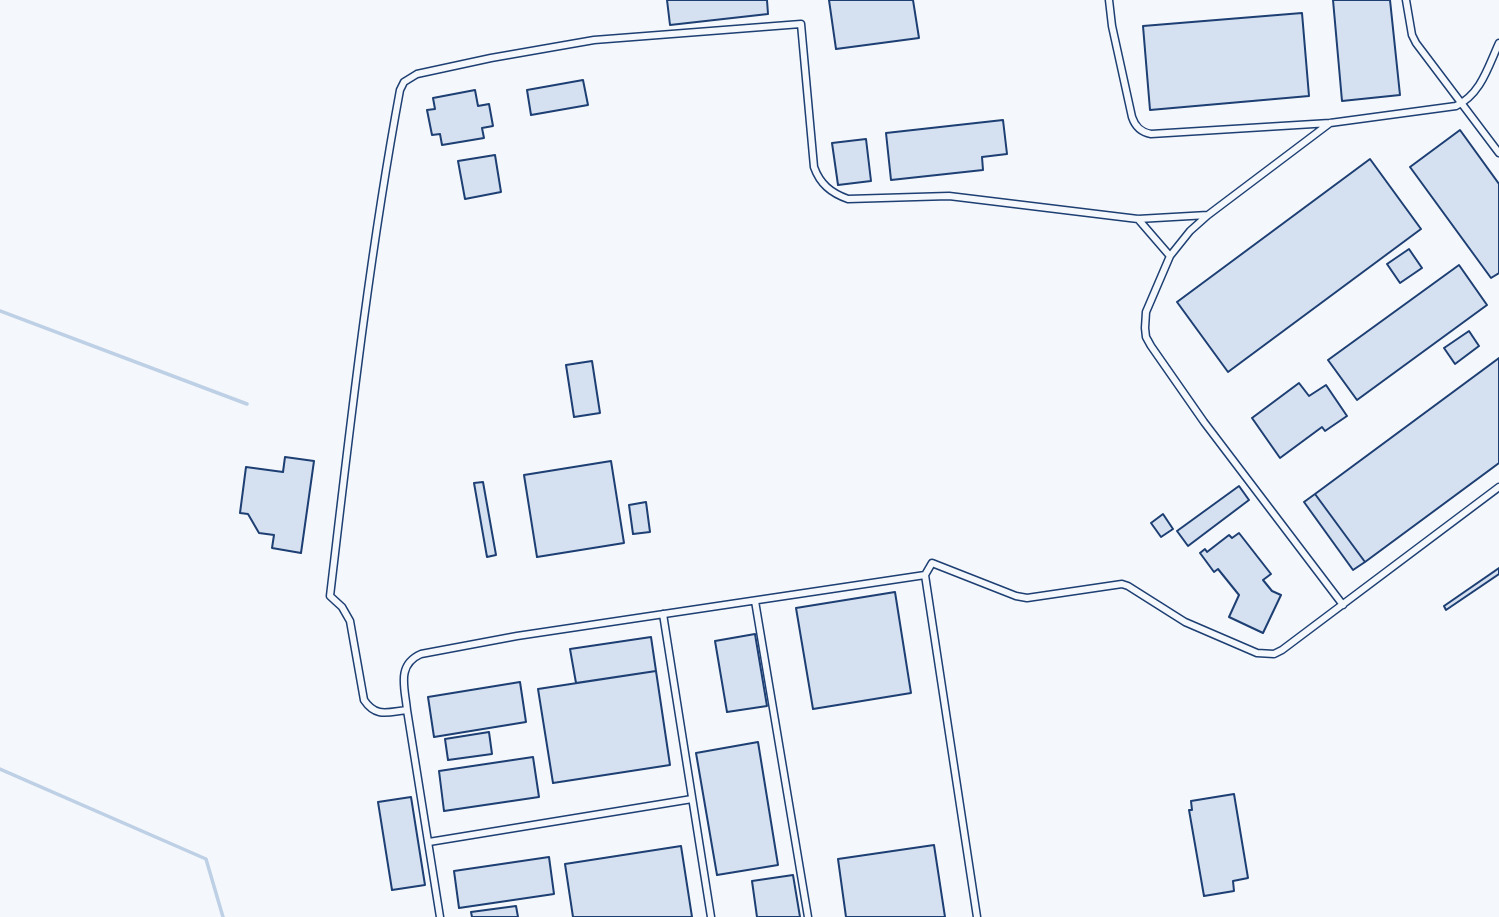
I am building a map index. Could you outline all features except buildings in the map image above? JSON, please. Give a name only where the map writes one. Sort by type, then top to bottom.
[{"type":"lane","points":[[1109,0],[1132,117],[1142,131],[1151,134],[1330,123],[1456,106],[1477,90],[1499,43]]},
{"type":"lane","points":[[1406,0],[1412,35],[1499,153]]},
{"type":"lane","points":[[407,710],[381,713],[369,708],[364,700],[350,621],[342,607],[330,596],[368,280],[400,90],[408,78],[491,58],[594,40],[801,24],[814,167],[823,184],[838,195],[848,199],[948,196],[1138,219],[1208,215]]},
{"type":"lane","points":[[1330,123],[1190,231],[1170,256],[1146,313],[1144,328],[1150,346],[1204,422],[1342,604]]},
{"type":"lane","points":[[1138,219],[1170,256]]},
{"type":"lane","points":[[977,917],[925,575],[932,563],[1027,598],[1122,584],[1185,622],[1266,654],[1282,650],[1499,487]]},
{"type":"lane","points":[[440,917],[404,684],[404,670],[412,659],[421,654],[517,636],[925,575]]},
{"type":"lane","points":[[755,601],[808,917]]},
{"type":"lane","points":[[663,614],[711,917]]},
{"type":"lane","points":[[429,842],[692,799]]},
{"type":"waterway","points":[[0,311],[247,404]]},
{"type":"waterway","points":[[0,769],[206,859],[223,917]]}]
